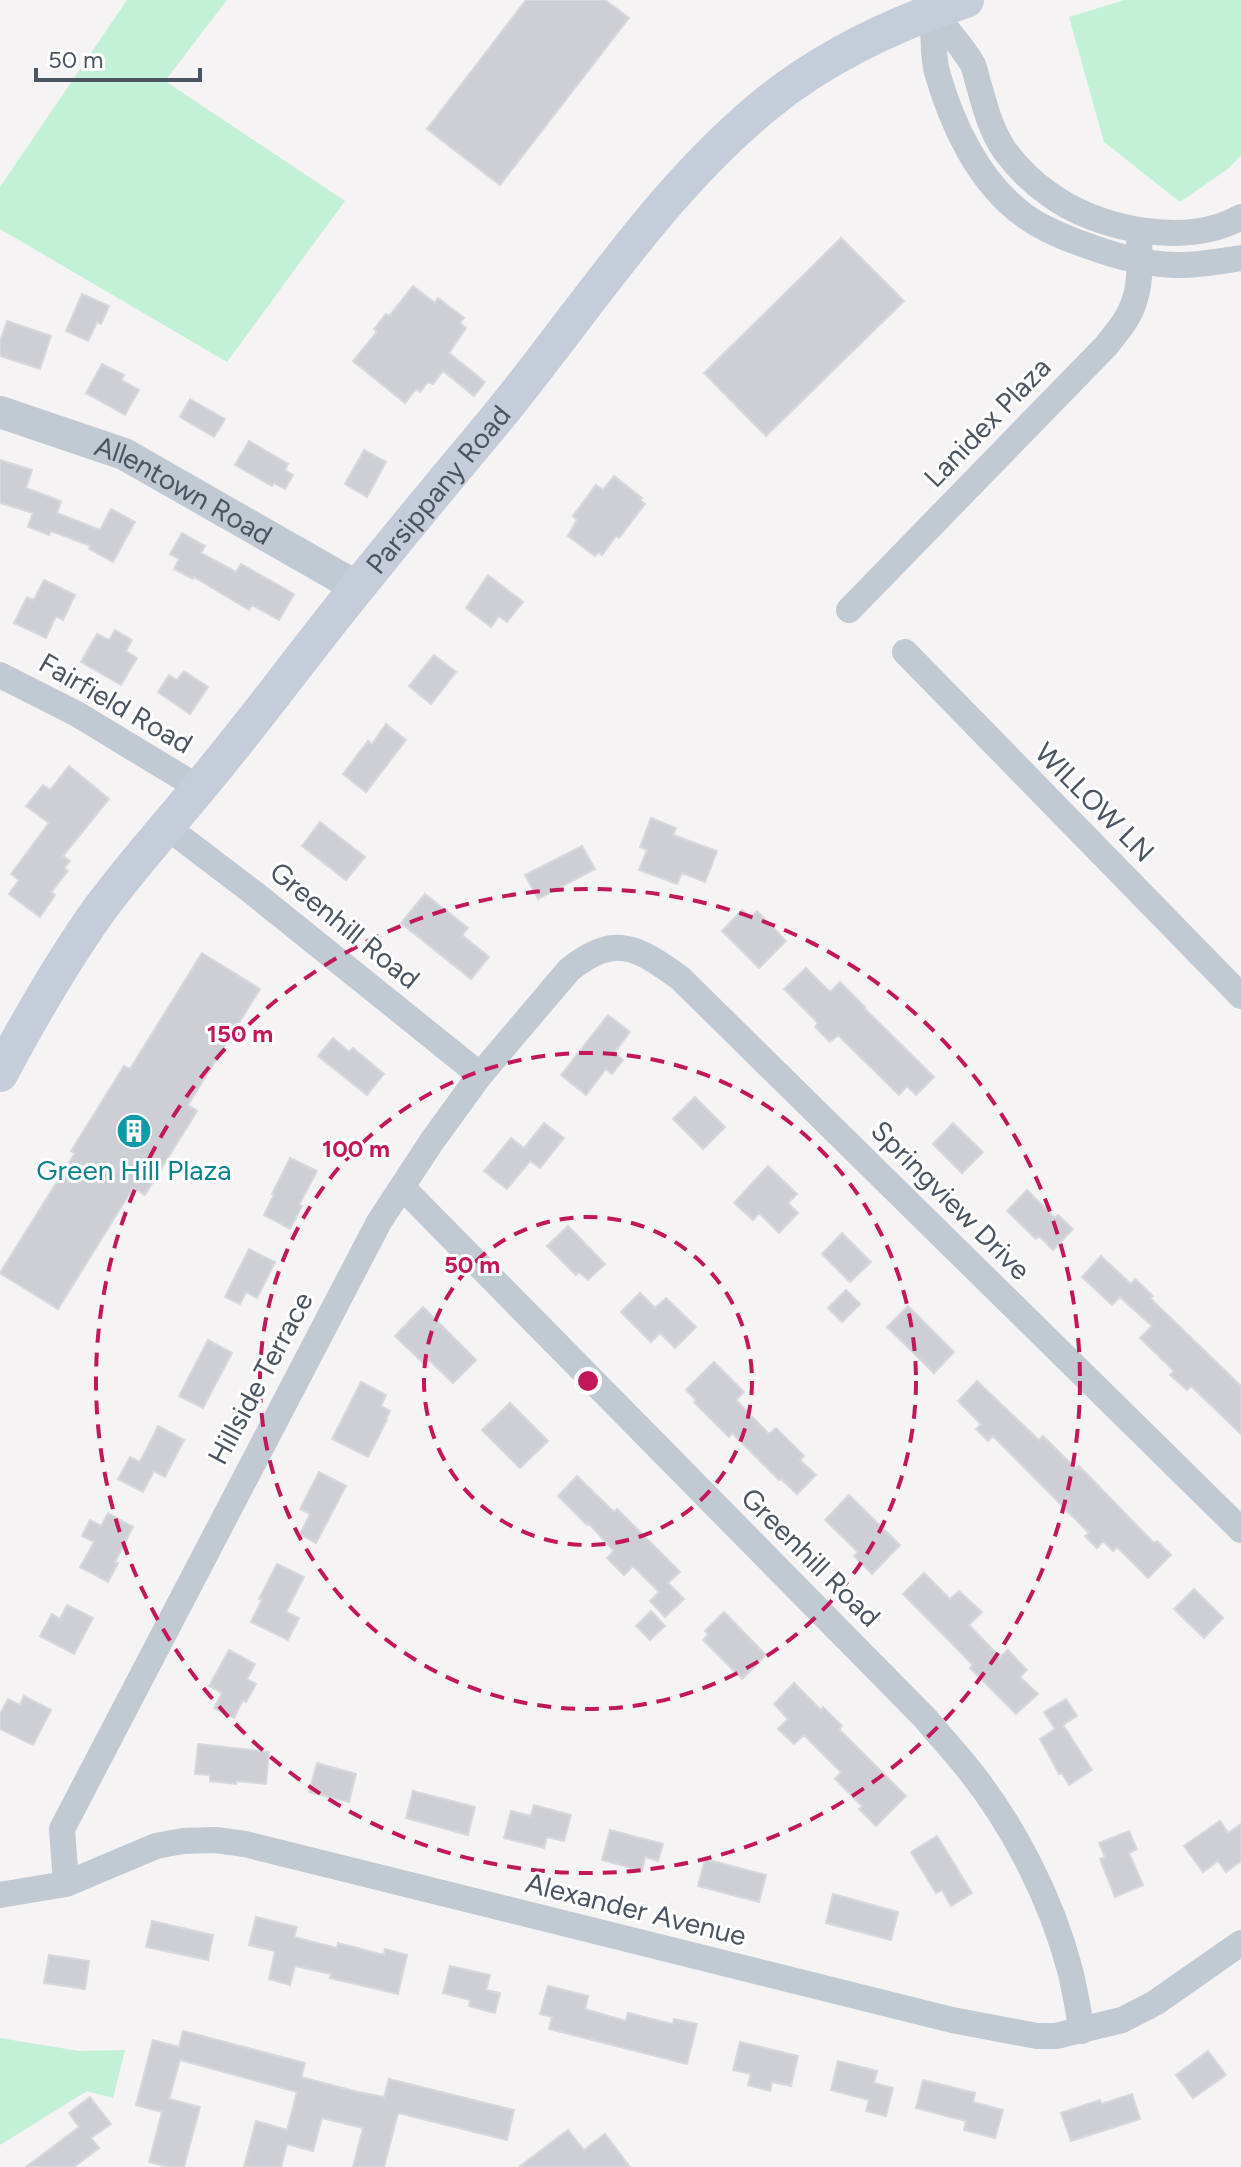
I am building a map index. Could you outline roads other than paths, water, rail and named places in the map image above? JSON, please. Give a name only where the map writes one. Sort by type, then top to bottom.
[{"type":"main road","name":"Parsippany Road","points":[[0,1074],[34,1010],[100,910],[357,587],[532,375],[678,188],[762,107],[797,81],[839,53],[942,4]]},
{"type":"street","points":[[942,4],[973,65],[997,138],[1027,175],[1050,195],[1081,212],[1139,230],[1196,232],[1227,225],[1241,217]]},
{"type":"street","points":[[942,4],[936,69],[967,146],[986,176],[1025,216],[1052,231],[1139,262],[1178,265],[1241,258]]},
{"type":"street","name":"Lanidex Plaza","points":[[849,610],[1106,346],[1134,304],[1139,285],[1139,230]]},
{"type":"street","name":"Allentown Road","points":[[0,412],[124,454],[357,587]]},
{"type":"street","name":"WILLOW LN","points":[[905,652],[1241,996]]},
{"type":"street","name":"Fairfield Road","points":[[0,675],[77,714],[199,788]]},
{"type":"street","name":"Greenhill Road","points":[[167,827],[480,1075]]},
{"type":"street","name":"Springview Drive","points":[[600,951],[622,947],[642,953],[680,978],[1241,1530]]},
{"type":"street","name":"Hillside Terrace","points":[[66,1884],[62,1829],[379,1222],[480,1075],[569,970],[600,951]]},
{"type":"street","name":"Greenhill Road","points":[[402,1187],[926,1719],[968,1768],[1000,1813],[1054,1920],[1070,1969],[1082,2031]]},
{"type":"street","name":"Alexander Avenue","points":[[0,1895],[66,1884],[156,1846],[216,1840],[245,1844],[952,2020],[1037,2036],[1056,2036],[1122,2020],[1155,2003],[1241,1943]]},
{"type":"place","name":"Green Hill Plaza","points":[[134,1131]]}]
